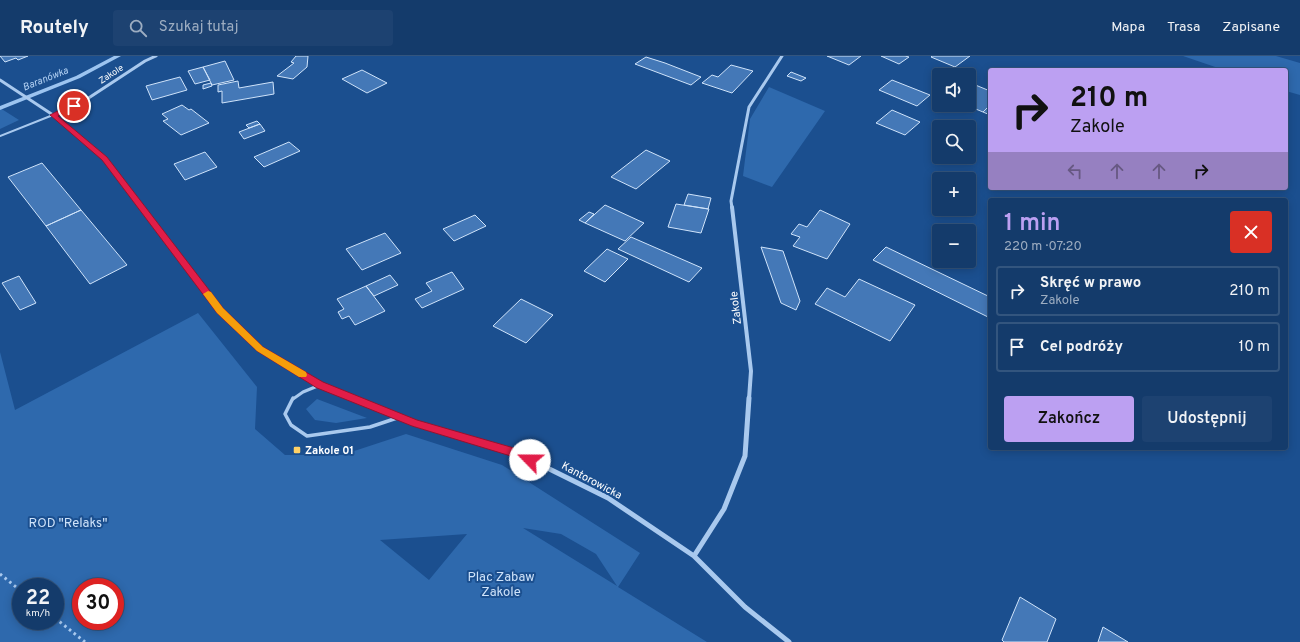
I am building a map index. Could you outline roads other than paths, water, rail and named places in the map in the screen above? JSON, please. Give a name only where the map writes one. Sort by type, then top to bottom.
[{"type":"street","name":"Zakole","points":[[53,115],[84,101],[145,61],[156,56]]},
{"type":"street","name":"Zakole","points":[[694,556],[724,509],[745,456],[751,371],[731,200],[749,107],[782,56]]},
{"type":"street","name":"Kantorowicka","points":[[0,80],[53,115],[105,158],[220,310],[260,349],[320,385],[415,424],[517,454],[608,498],[694,556],[745,607],[789,642]]},
{"type":"lane","points":[[0,136],[53,115]]},
{"type":"lane","points":[[320,385],[299,394],[288,403],[285,414],[291,425],[307,436],[363,428],[399,417]]},
{"type":"waterway","name":"Baranówka","points":[[0,108],[78,77],[118,56]]},
{"type":"place","name":"Zakole 01","points":[[297,450]]},
{"type":"park label","name":"ROD \"Relaks\"","points":[[68,522]]},
{"type":"park label","name":"Plac Zabaw Zakole","points":[[501,584]]}]
